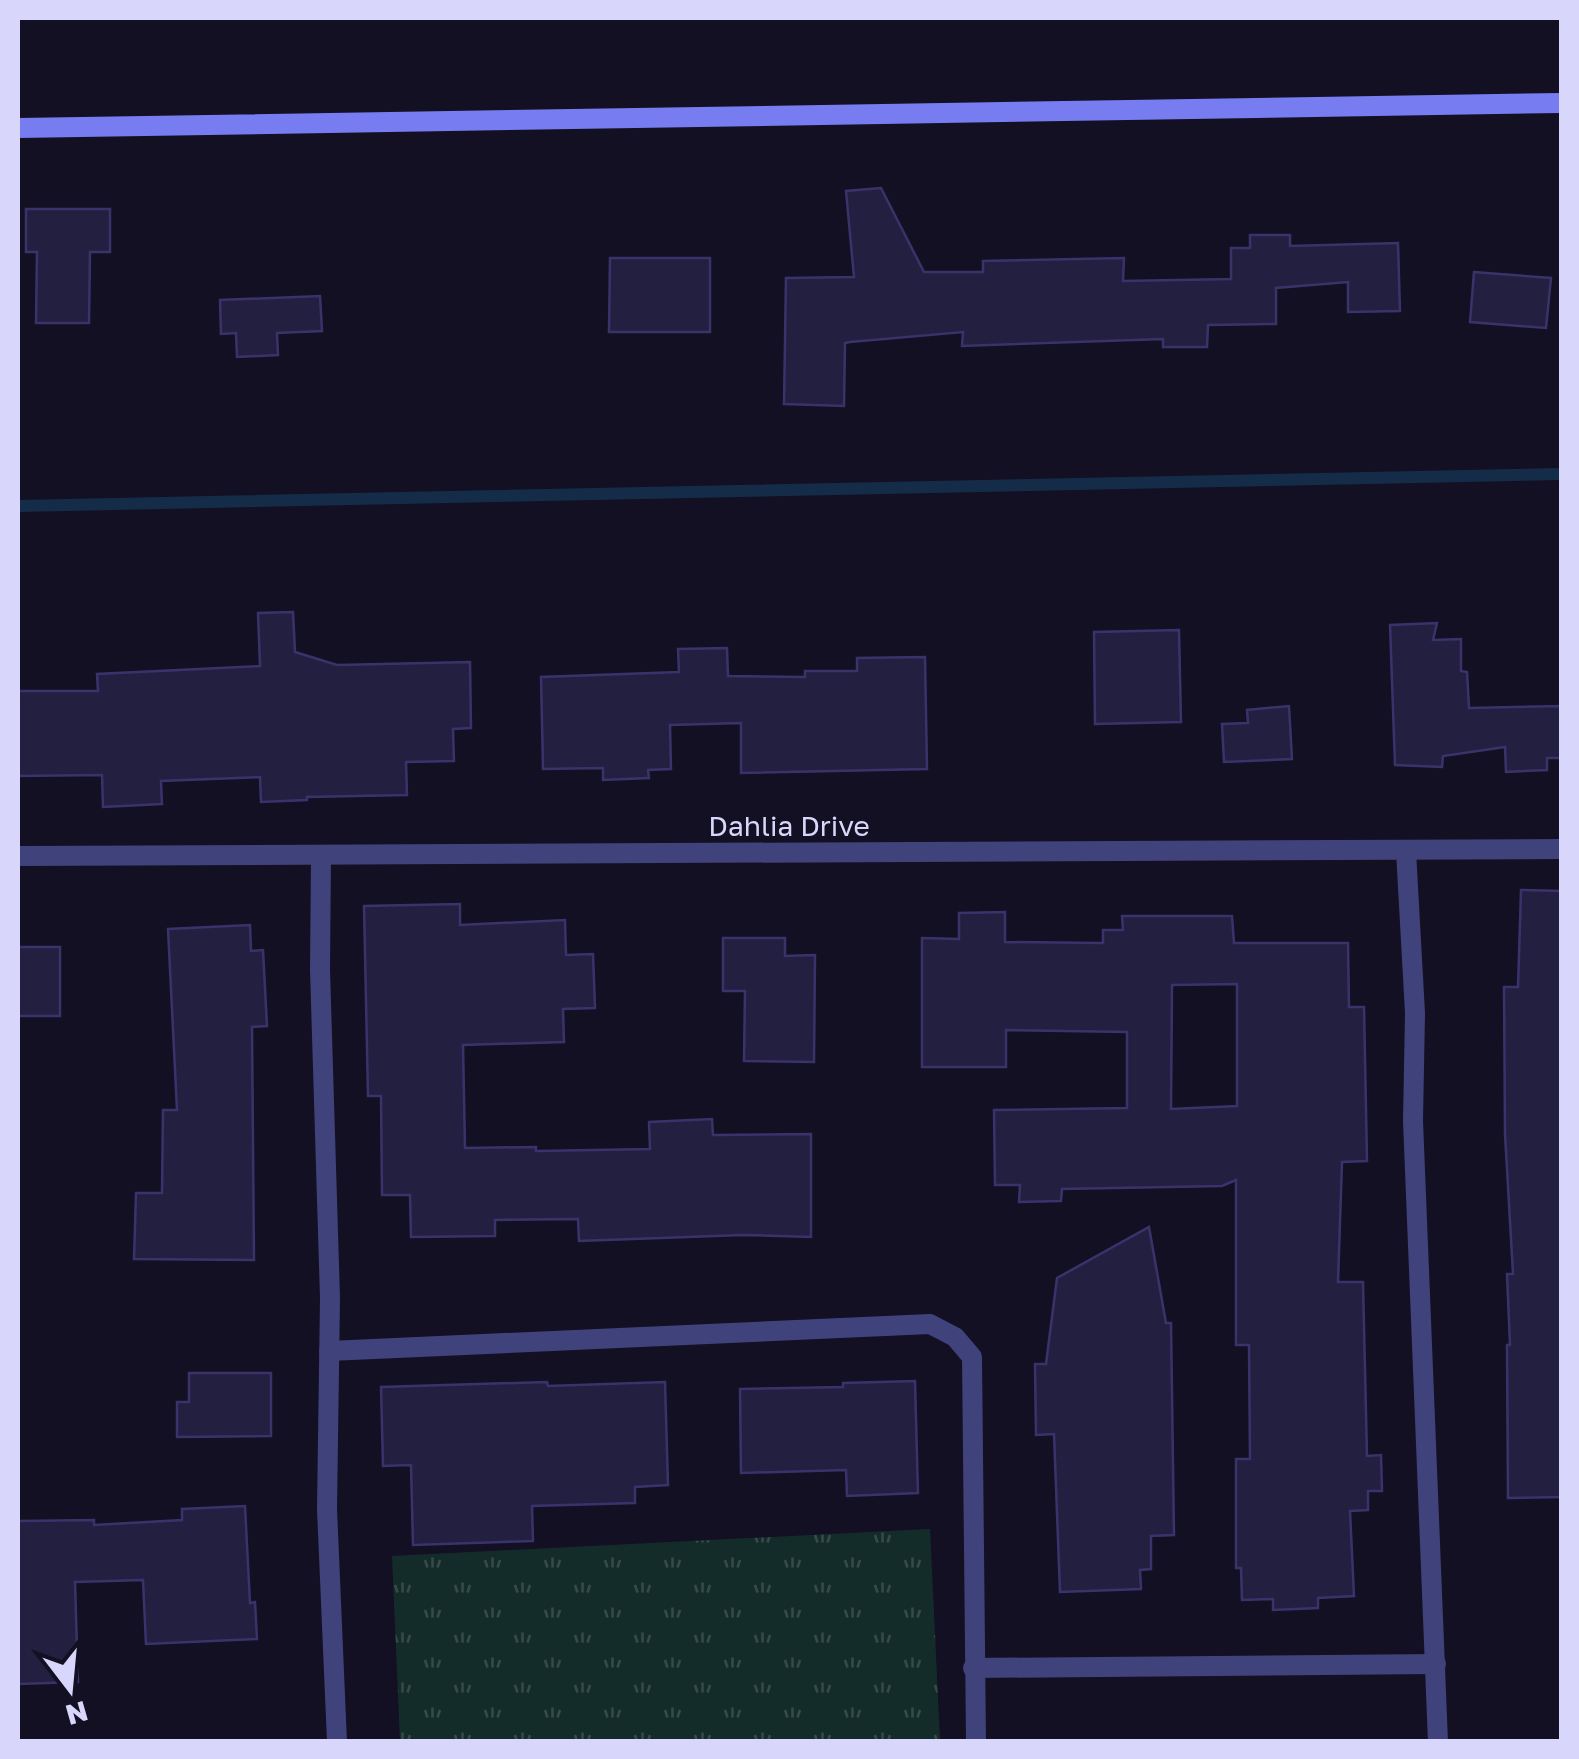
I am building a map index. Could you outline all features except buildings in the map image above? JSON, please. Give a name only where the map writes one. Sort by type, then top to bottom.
[{"type":"main road","points":[[18,128],[1562,103]]},
{"type":"street","name":"Dahlia Drive","points":[[18,856],[1562,849]]},
{"type":"street","points":[[1406,850],[1415,1013],[1413,1121],[1438,1742]]},
{"type":"street","points":[[321,855],[329,1351],[327,1509],[337,1742]]},
{"type":"street","points":[[329,1351],[930,1324],[955,1337],[972,1357],[976,1742]]},
{"type":"street","points":[[973,1668],[1436,1664]]},
{"type":"green space","points":[[930,1529],[940,1741],[400,1741],[392,1556]]},
{"type":"waterway","points":[[18,506],[1562,474]]}]
